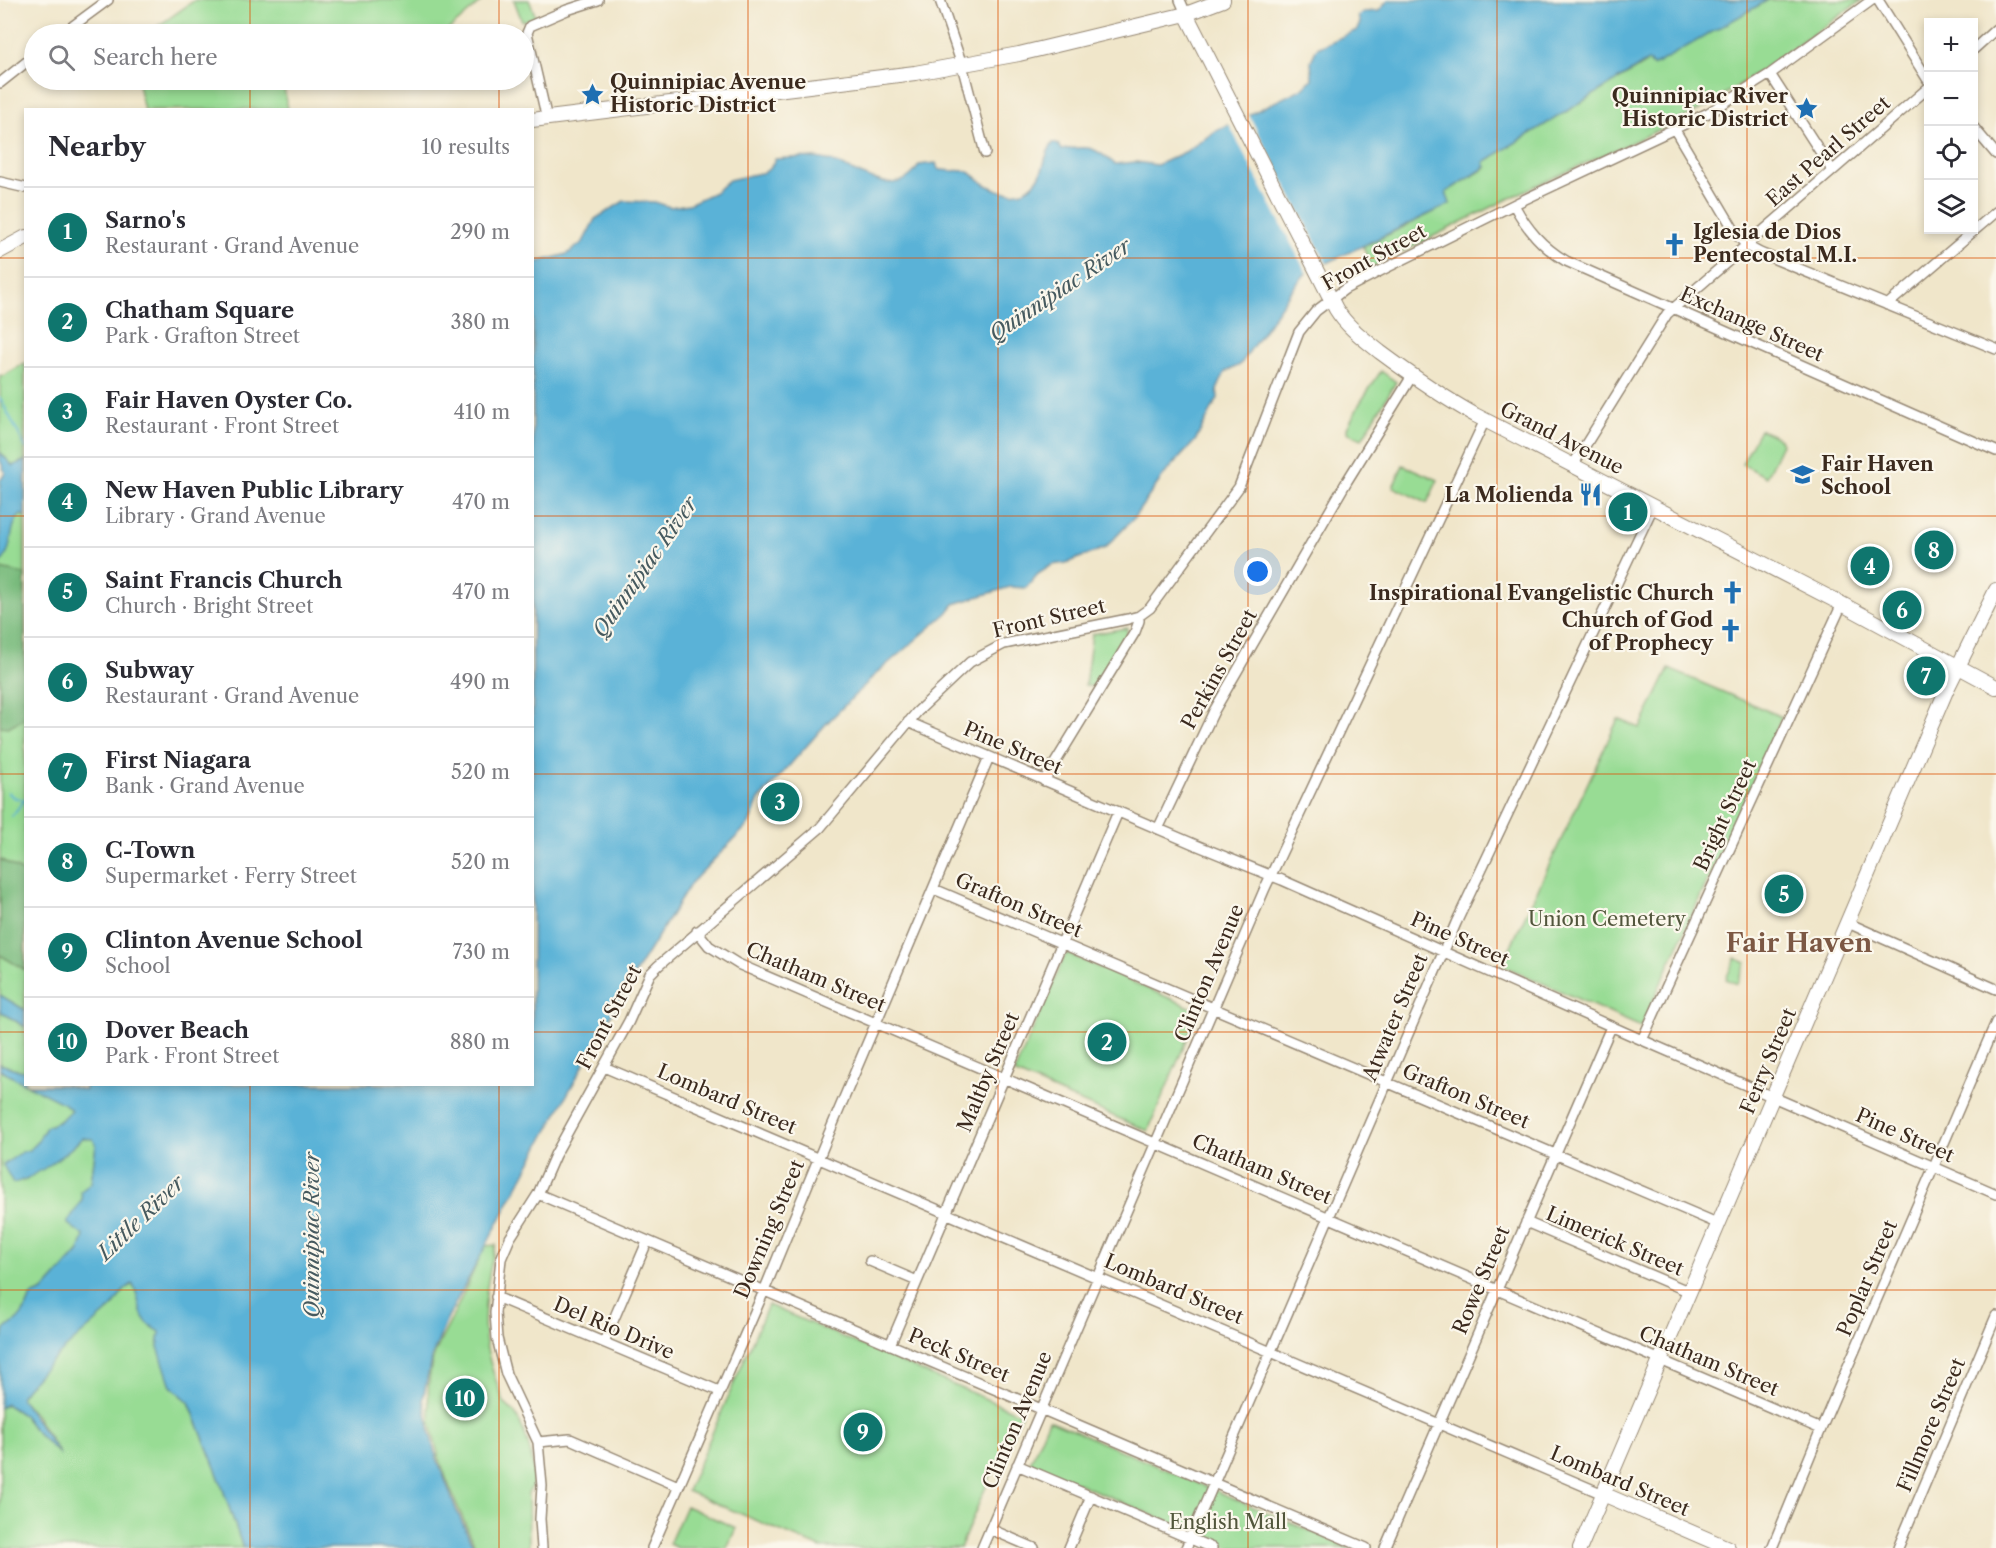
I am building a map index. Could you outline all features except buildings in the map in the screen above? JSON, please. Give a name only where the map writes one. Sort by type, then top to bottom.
[{"type":"main road","points":[[534,120],[731,94],[963,68],[1186,14],[1223,0]]},
{"type":"main road","name":"Grand Avenue","points":[[1186,14],[1331,299],[1350,328],[1412,376],[1485,420],[1842,604],[1996,687]]},
{"type":"main road","points":[[0,251],[24,238]]},
{"type":"main road","name":"Ferry Street","points":[[1580,1548],[1946,691],[1996,590]]},
{"type":"main road","name":"Lombard Street","points":[[1603,1494],[1728,1548]]},
{"type":"street","points":[[76,24],[108,0]]},
{"type":"street","points":[[534,24],[598,0]]},
{"type":"street","points":[[940,0],[963,68],[985,153]]},
{"type":"street","points":[[1180,0],[1186,14]]},
{"type":"street","name":"Front Street","points":[[542,1548],[540,1520],[542,1486],[538,1442],[506,1374],[497,1338],[495,1317],[501,1259],[629,1021],[650,974],[666,957],[820,828],[908,722],[963,667],[994,648],[1138,615],[1150,608],[1239,487],[1299,332],[1316,311],[1331,299],[1346,289],[1514,205],[1675,130],[1733,99],[1872,0]]},
{"type":"street","points":[[1878,0],[1924,72]]},
{"type":"street","points":[[1978,45],[1996,29]]},
{"type":"street","points":[[534,63],[547,119]]},
{"type":"street","points":[[0,83],[24,64]]},
{"type":"street","points":[[1770,74],[1832,170]]},
{"type":"street","name":"East Pearl Street","points":[[1573,465],[1667,314],[1924,92]]},
{"type":"street","points":[[1675,130],[1737,236],[1747,246],[1996,349]]},
{"type":"street","points":[[1978,133],[1996,154]]},
{"type":"street","points":[[0,182],[24,188]]},
{"type":"street","name":"Exchange Street","points":[[1514,205],[1534,236],[1557,256],[1996,452]]},
{"type":"street","points":[[1887,305],[1996,212]]},
{"type":"street","name":"Perkins Street","points":[[1158,829],[1214,711],[1347,480],[1412,376]]},
{"type":"street","name":"Clinton Avenue","points":[[982,1548],[1271,876],[1485,420]]},
{"type":"street","name":"Atwater Street","points":[[1188,1543],[1443,951],[1653,507]]},
{"type":"street","name":"Bright Street","points":[[1641,1040],[1842,604]]},
{"type":"street","points":[[1044,781],[1135,632],[1139,621],[1138,615]]},
{"type":"street","name":"Pine Street","points":[[908,722],[1271,876],[1996,1194]]},
{"type":"street","name":"Downing Street","points":[[652,1548],[764,1291],[989,757]]},
{"type":"street","name":"Maltby Street","points":[[890,1345],[1118,812]]},
{"type":"street","name":"Grafton Street","points":[[934,889],[1719,1224]]},
{"type":"street","points":[[1848,923],[1996,989]]},
{"type":"street","name":"Chatham Street","points":[[697,931],[709,946],[738,964],[1821,1429]]},
{"type":"street","name":"Poplar Street","points":[[1772,1548],[1996,1022]]},
{"type":"street","name":"Rowe Street","points":[[1385,1548],[1611,1027]]},
{"type":"street","name":"Lombard Street","points":[[604,1067],[1603,1494]]},
{"type":"street","name":"Peck Street","points":[[538,1194],[1366,1548]]},
{"type":"street","name":"Limerick Street","points":[[1526,1222],[1690,1292]]},
{"type":"street","points":[[604,1342],[647,1242]]},
{"type":"street","points":[[870,1261],[917,1281]]},
{"type":"street","name":"Del Rio Drive","points":[[496,1298],[719,1391]]},
{"type":"street","name":"Fillmore Street","points":[[1898,1548],[1996,1316]]},
{"type":"street","points":[[538,1442],[570,1439],[678,1486]]},
{"type":"street","points":[[1017,1465],[1091,1496],[1188,1543],[1212,1548]]},
{"type":"street","points":[[1069,1548],[1091,1496]]},
{"type":"street","points":[[990,1529],[1034,1548]]},
{"type":"green space","points":[[195,0],[483,0],[455,24],[161,24]]},
{"type":"green space","points":[[514,0],[529,0],[536,17],[522,21]]},
{"type":"green space","points":[[1768,0],[1862,0],[1707,106],[1522,192],[1372,267],[1363,247],[1450,204],[1446,192],[1486,168],[1484,162],[1649,61],[1653,65]]},
{"type":"green space","points":[[139,90],[284,90],[288,108],[144,108]]},
{"type":"green space","points":[[24,364],[24,460],[13,466],[0,452],[0,375],[3,376]]},
{"type":"green space","points":[[1381,371],[1396,382],[1362,439],[1347,432],[1347,428]]},
{"type":"green space","points":[[1760,429],[1780,439],[1782,444],[1766,477],[1742,464]]},
{"type":"green space","points":[[1403,465],[1438,480],[1427,503],[1393,487]]},
{"type":"green space","points":[[24,473],[24,1009],[0,995],[0,544]]},
{"type":"green space","points":[[0,569],[24,574],[24,719],[8,727],[0,726]]},
{"type":"green space","points":[[1127,628],[1127,633],[1093,687],[1085,685],[1092,634]]},
{"type":"green space","name":"Union Cemetery","points":[[1669,669],[1782,717],[1641,1027],[1502,965],[1618,719],[1640,728]]},
{"type":"green space","points":[[0,859],[24,872],[24,969],[0,955]]},
{"type":"green space","points":[[1066,953],[1199,1011],[1148,1131],[1014,1073]]},
{"type":"green space","points":[[1735,958],[1746,963],[1737,984],[1726,979]]},
{"type":"green space","points":[[0,1011],[24,1026],[24,1072],[0,1064]]},
{"type":"green space","points":[[0,1070],[24,1083],[24,1086],[31,1086],[65,1104],[71,1110],[60,1121],[46,1127],[36,1144],[22,1152],[23,1181],[82,1138],[93,1139],[96,1145],[91,1183],[83,1200],[67,1223],[85,1236],[79,1251],[43,1291],[31,1296],[21,1315],[5,1328],[3,1339],[0,1341]]},
{"type":"green space","points":[[496,1245],[486,1297],[485,1336],[490,1363],[501,1396],[518,1418],[533,1464],[532,1486],[528,1493],[529,1548],[476,1548],[447,1481],[432,1431],[429,1407],[429,1382],[436,1349],[485,1246]]},
{"type":"green space","points":[[132,1284],[160,1332],[171,1386],[189,1402],[218,1475],[243,1548],[0,1548],[0,1408],[6,1404],[23,1415],[36,1432],[59,1453],[36,1416],[20,1397],[50,1362],[112,1308],[124,1290]]},
{"type":"green space","points":[[768,1305],[1021,1414],[1006,1450],[993,1470],[960,1548],[821,1548],[687,1491]]},
{"type":"green space","name":"English Mall","points":[[1049,1420],[1350,1548],[1230,1548],[1030,1463]]},
{"type":"green space","points":[[686,1506],[736,1528],[727,1548],[678,1548],[669,1544]]},
{"type":"water","points":[[1388,0],[1768,0],[1653,66],[1648,61],[1484,162],[1486,167],[1446,192],[1450,204],[1306,273],[1240,365],[1225,372],[1217,390],[1218,398],[1195,441],[1163,476],[1133,519],[1105,548],[1066,563],[1052,565],[1038,574],[1026,588],[1010,587],[954,604],[947,613],[878,672],[826,724],[759,800],[749,824],[691,883],[624,991],[448,1317],[431,1359],[423,1399],[434,1450],[456,1509],[474,1548],[243,1548],[218,1475],[189,1402],[171,1386],[158,1347],[160,1332],[148,1324],[142,1316],[132,1284],[112,1308],[51,1362],[20,1397],[61,1456],[36,1432],[23,1415],[6,1404],[0,1408],[0,1341],[3,1339],[5,1328],[21,1315],[31,1296],[43,1291],[79,1251],[84,1236],[67,1223],[82,1200],[81,1191],[91,1183],[96,1145],[93,1139],[82,1138],[40,1171],[13,1183],[3,1165],[29,1150],[36,1144],[46,1127],[60,1121],[71,1110],[65,1104],[29,1086],[70,1086],[85,1090],[85,1086],[534,1086],[534,263],[567,254],[583,242],[595,219],[624,201],[655,202],[670,207],[689,204],[715,192],[729,180],[765,172],[775,159],[827,160],[888,183],[899,182],[910,176],[919,165],[936,163],[938,169],[967,172],[992,188],[1007,192],[1021,191],[1034,184],[1053,143],[1059,145],[1062,150],[1091,149],[1115,164],[1136,162],[1157,165],[1185,152],[1216,131],[1303,88],[1312,79],[1311,61],[1317,48],[1357,30],[1360,23],[1358,16],[1364,12],[1379,11]]},
{"type":"water","points":[[0,452],[13,466],[24,461],[24,516],[21,515],[14,525],[8,552],[0,563],[0,481],[5,473],[0,460]]},
{"type":"water","points":[[0,995],[24,1009],[24,1026],[0,1011]]},
{"type":"water","points":[[0,1064],[24,1072],[24,1083],[0,1070]]},
{"type":"pier","points":[[1248,113],[1328,266],[1308,276],[1228,123]]},
{"type":"waterway","points":[[0,398],[24,444]]},
{"type":"waterway","points":[[8,792],[13,797],[24,800]]},
{"type":"waterway","points":[[12,816],[24,801]]},
{"type":"place","name":"Quinnipiac Avenue Historic District","points":[[592,94]]},
{"type":"place","name":"Quinnipiac River Historic District","points":[[1806,108]]},
{"type":"place","name":"Iglesia de Dios Pentecostal M.I.","points":[[1675,244]]},
{"type":"place","name":"Fair Haven School","points":[[1803,475]]},
{"type":"place","name":"La Molienda","points":[[1591,495]]},
{"type":"place","name":"Sarno's","points":[[1628,512]]},
{"type":"place","name":"C-Town","points":[[1934,550]]},
{"type":"place","name":"New Haven Public Library","points":[[1870,566]]},
{"type":"place","name":"Inspirational Evangelistic Church","points":[[1732,593]]},
{"type":"place","name":"Subway","points":[[1902,610]]},
{"type":"place","name":"Church of God of Prophecy","points":[[1731,631]]},
{"type":"place","name":"First Niagara","points":[[1926,676]]},
{"type":"place","name":"Fair Haven Oyster Co.","points":[[780,802]]},
{"type":"place","name":"Saint Francis Church","points":[[1784,894]]},
{"type":"place","name":"Chatham Square","points":[[1107,1042]]},
{"type":"place","name":"Dover Beach","points":[[465,1398]]},
{"type":"place","name":"Clinton Avenue School","points":[[863,1432]]},
{"type":"district","name":"Fair Haven","points":[[1799,943]]},
{"type":"water label","name":"Quinnipiac River","points":[[1060,290]]},
{"type":"water label","name":"Quinnipiac River","points":[[645,567]]},
{"type":"water label","name":"Little River","points":[[141,1218]]},
{"type":"water label","name":"Quinnipiac River","points":[[312,1235]]}]
